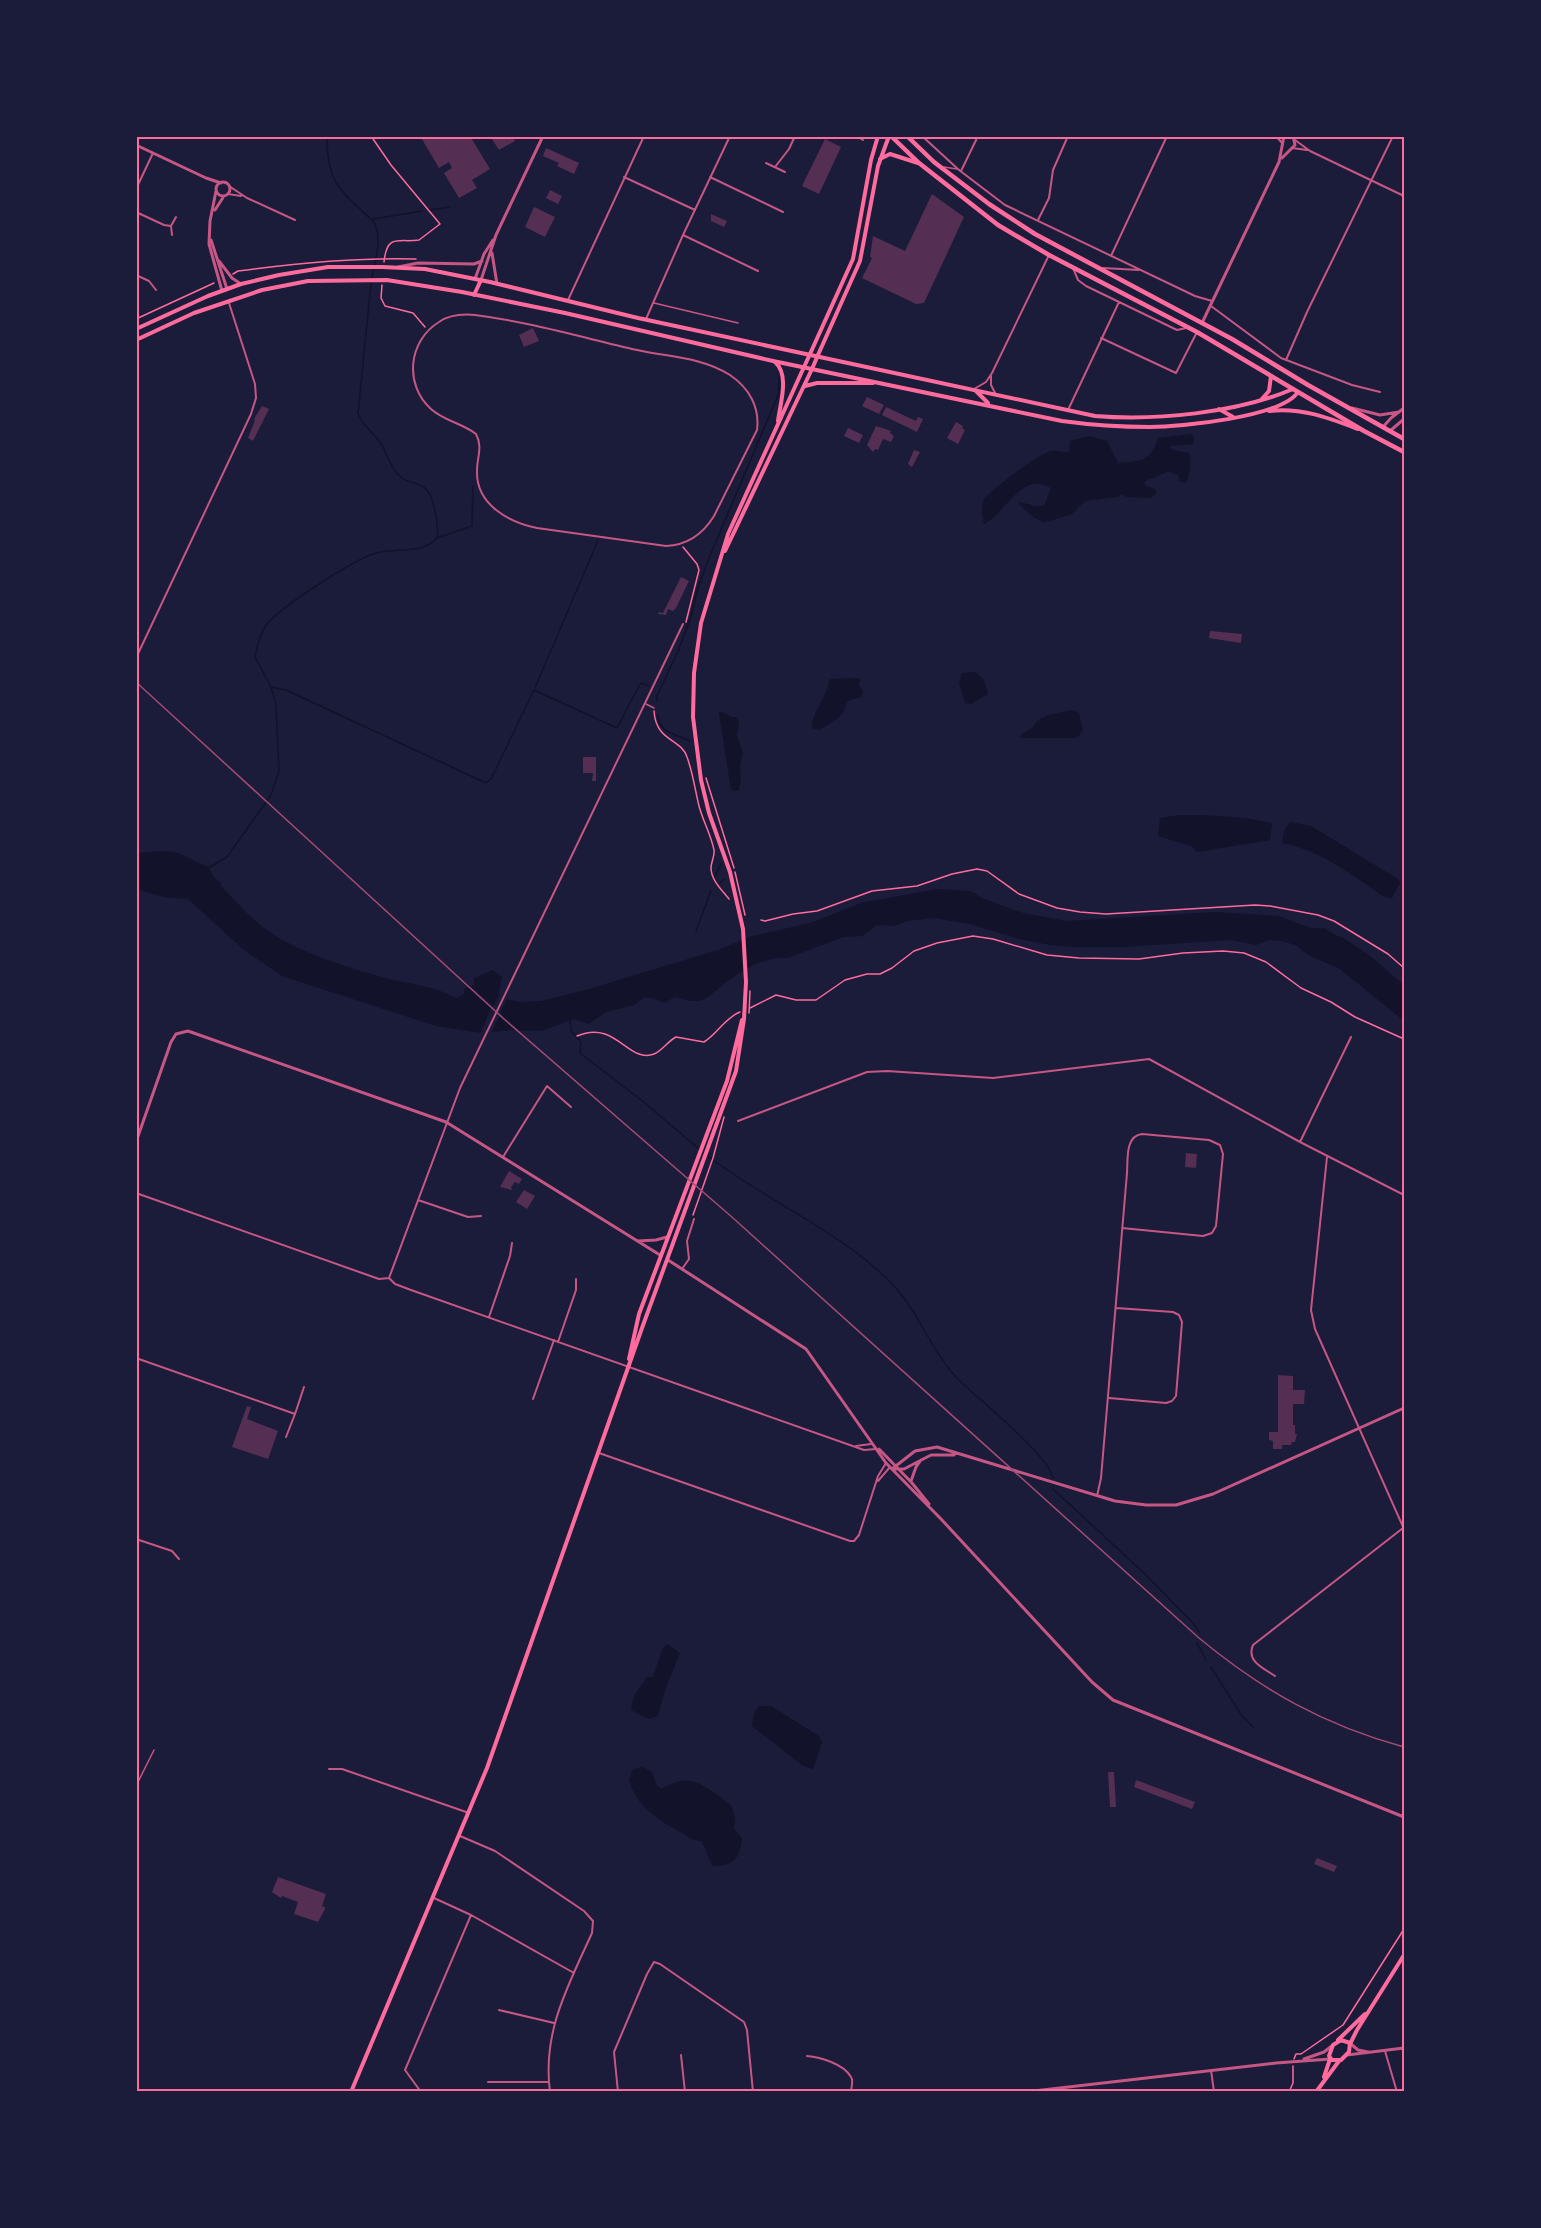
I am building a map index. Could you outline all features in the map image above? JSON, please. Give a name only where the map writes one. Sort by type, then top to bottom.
[{"type":"highway","points":[[890,136],[919,163],[998,225],[1049,255],[1197,332],[1364,431],[1404,452]]},
{"type":"highway","points":[[907,136],[940,166],[1004,215],[1054,245],[1202,323],[1404,439]]},
{"type":"highway","points":[[1049,255],[1054,245]]},
{"type":"highway","points":[[1197,332],[1202,323]]},
{"type":"highway","points":[[1296,390],[1304,383]]},
{"type":"highway","points":[[1378,438],[1383,427]]},
{"type":"highway","points":[[1378,438],[1390,431]]},
{"type":"main road","points":[[351,2091],[469,1813],[736,1071],[743,1035],[745,957],[740,912],[730,872],[702,787],[694,727],[693,687],[697,649],[708,594],[734,519],[851,265],[871,160],[878,136]]},
{"type":"main road","points":[[720,559],[805,386],[859,264],[880,159],[890,136]]},
{"type":"main road","points":[[880,159],[890,154],[919,163]]},
{"type":"main road","points":[[864,205],[871,206]]},
{"type":"main road","points":[[136,329],[242,284],[318,268],[386,266],[435,271],[478,279],[646,319],[1067,411],[1106,417],[1170,416],[1260,401],[1296,390]]},
{"type":"main road","points":[[474,295],[478,279]]},
{"type":"main road","points":[[136,340],[194,313],[262,290],[308,281],[387,280],[576,315],[773,361],[1062,421],[1152,427],[1283,410],[1306,412],[1364,431]]},
{"type":"main road","points":[[225,290],[228,300]]},
{"type":"main road","points":[[773,361],[779,366],[782,376],[778,424]]},
{"type":"main road","points":[[1260,401],[1269,391],[1271,376]]},
{"type":"main road","points":[[805,386],[818,383],[880,383]]},
{"type":"main road","points":[[973,390],[988,404]]},
{"type":"main road","points":[[1256,413],[1289,402],[1296,390]]},
{"type":"main road","points":[[1218,408],[1234,417]]},
{"type":"main road","points":[[629,1367],[630,1350],[639,1314],[727,1081],[737,1047],[745,999]]},
{"type":"main road","points":[[660,1256],[668,1260]]},
{"type":"main road","points":[[1316,2091],[1347,2055],[1350,2044],[1371,2007],[1404,1955]]},
{"type":"main road","points":[[1322,2083],[1330,2059],[1329,2053],[1334,2044],[1371,2007]]},
{"type":"main road","points":[[1334,2044],[1342,2040],[1350,2044]]},
{"type":"main road","points":[[1330,2059],[1341,2060]]},
{"type":"street","points":[[478,279],[482,261],[543,136]]},
{"type":"street","points":[[568,300],[644,136]]},
{"type":"street","points":[[646,319],[730,136]]},
{"type":"street","points":[[775,167],[789,149],[795,136]]},
{"type":"street","points":[[856,136],[863,140]]},
{"type":"street","points":[[922,136],[960,170],[1005,205],[1212,304],[1272,353],[1286,360],[1352,385],[1380,392]]},
{"type":"street","points":[[960,170],[978,136]]},
{"type":"street","points":[[1038,220],[1049,198],[1053,170],[1068,136]]},
{"type":"street","points":[[1111,256],[1167,136]]},
{"type":"street","points":[[1276,136],[1282,144],[1291,148],[1310,151]]},
{"type":"street","points":[[1279,162],[1284,136]]},
{"type":"street","points":[[1286,360],[1393,136]]},
{"type":"street","points":[[1202,323],[1279,162],[1291,148],[1294,138],[1310,151],[1404,196]]},
{"type":"street","points":[[136,145],[206,178],[229,186],[247,198],[295,220]]},
{"type":"street","points":[[136,189],[153,153]]},
{"type":"street","points":[[766,163],[785,172]]},
{"type":"street","points":[[624,177],[695,210]]},
{"type":"street","points":[[710,177],[783,212]]},
{"type":"street","points":[[206,178],[218,195],[247,198]]},
{"type":"street","points":[[221,183],[216,190],[209,233],[210,252],[225,290]]},
{"type":"street","points":[[211,217],[226,195],[229,186]]},
{"type":"street","points":[[136,212],[171,226]]},
{"type":"street","points":[[172,235],[171,226],[176,217]]},
{"type":"street","points":[[209,233],[225,290]]},
{"type":"street","points":[[478,279],[491,255],[496,235]]},
{"type":"street","points":[[683,235],[758,271]]},
{"type":"street","points":[[215,254],[230,276],[242,284]]},
{"type":"street","points":[[491,255],[497,284]]},
{"type":"street","points":[[973,390],[982,385],[992,373],[1049,255]]},
{"type":"street","points":[[396,267],[413,263],[471,264],[482,261]]},
{"type":"street","points":[[1072,267],[1080,282],[1178,330],[1188,327]]},
{"type":"street","points":[[1097,267],[1143,271]]},
{"type":"street","points":[[136,275],[149,281],[156,290]]},
{"type":"street","points":[[136,658],[251,414],[256,398],[254,378],[228,300]]},
{"type":"street","points":[[1067,411],[1119,302]]},
{"type":"street","points":[[475,315],[708,364],[735,379],[754,404],[758,419],[757,430],[709,523],[697,536],[681,544],[666,546],[537,528],[509,519],[497,512],[481,492],[478,481],[480,450],[476,434],[432,410],[417,390],[413,374],[414,355],[417,345],[429,331],[440,321],[454,316],[475,315]]},
{"type":"street","points":[[1101,338],[1176,373],[1197,332]]},
{"type":"street","points":[[992,373],[992,387],[998,396]]},
{"type":"street","points":[[1345,405],[1374,414],[1388,415],[1399,412]]},
{"type":"street","points":[[1383,427],[1404,408]]},
{"type":"street","points":[[1390,431],[1404,419]]},
{"type":"street","points":[[389,1278],[446,1122],[504,994],[683,624]]},
{"type":"street","points":[[136,1142],[171,1042],[176,1034],[188,1031],[446,1122],[660,1256]]},
{"type":"street","points":[[1300,1142],[1351,1037]]},
{"type":"street","points":[[738,1121],[867,1072],[887,1071],[993,1078],[1149,1059],[1300,1142],[1404,1195]]},
{"type":"street","points":[[502,1157],[548,1086],[571,1107]]},
{"type":"street","points":[[1097,1496],[1101,1478],[1122,1228],[1130,1142],[1134,1136],[1142,1134],[1209,1140],[1220,1144],[1223,1154],[1216,1226],[1212,1233],[1203,1236],[1122,1228]]},
{"type":"street","points":[[1275,1676],[1254,1660],[1251,1653],[1253,1645],[1404,1529],[1315,1329],[1311,1310],[1327,1156]]},
{"type":"street","points":[[136,1193],[379,1279],[389,1278],[399,1286],[853,1446],[869,1451],[876,1446]]},
{"type":"street","points":[[418,1200],[468,1217],[481,1216]]},
{"type":"street","points":[[682,1269],[689,1259],[687,1241],[693,1219]]},
{"type":"street","points":[[636,1241],[667,1237]]},
{"type":"street","points":[[489,1317],[510,1256],[512,1243]]},
{"type":"street","points":[[668,1260],[806,1349],[886,1463],[918,1494],[1092,1682],[1113,1700],[1404,1817]]},
{"type":"street","points":[[558,1342],[576,1290],[576,1279]]},
{"type":"street","points":[[1108,1398],[1166,1403],[1172,1401],[1176,1396],[1182,1322],[1179,1315],[1173,1312],[1116,1308]]},
{"type":"street","points":[[533,1399],[554,1340]]},
{"type":"street","points":[[136,1358],[295,1414]]},
{"type":"street","points":[[286,1437],[304,1387]]},
{"type":"street","points":[[878,1480],[913,1452],[928,1447],[940,1448],[1115,1501],[1146,1505],[1176,1505],[1213,1494],[1404,1408]]},
{"type":"street","points":[[853,1446],[876,1446],[891,1462],[893,1468]]},
{"type":"street","points":[[599,1453],[845,1540],[854,1541],[859,1535],[880,1472],[886,1463],[891,1462]]},
{"type":"street","points":[[900,1470],[928,1456],[959,1455]]},
{"type":"street","points":[[911,1482],[916,1467],[928,1456]]},
{"type":"street","points":[[893,1468],[900,1470],[918,1494]]},
{"type":"street","points":[[136,1539],[172,1551],[179,1559]]},
{"type":"street","points":[[329,1768],[342,1769],[469,1813]]},
{"type":"street","points":[[459,1836],[495,1851],[591,1916],[593,1929],[554,2023],[548,2064],[550,2091]]},
{"type":"street","points":[[434,1898],[471,1915],[574,1973]]},
{"type":"street","points":[[421,2091],[405,2070],[471,1915]]},
{"type":"street","points":[[618,2091],[614,2052],[646,1974],[654,1962],[744,2022],[747,2030],[753,2091]]},
{"type":"street","points":[[499,2010],[554,2023]]},
{"type":"street","points":[[1300,2061],[1324,2052],[1334,2044]]},
{"type":"street","points":[[1350,2044],[1358,2050],[1374,2052]]},
{"type":"street","points":[[1347,2055],[1404,2048]]},
{"type":"street","points":[[1385,2051],[1397,2091]]},
{"type":"street","points":[[681,2055],[686,2091]]},
{"type":"street","points":[[807,2056],[824,2058],[849,2074],[852,2080],[851,2091]]},
{"type":"street","points":[[1025,2091],[1330,2059]]},
{"type":"street","points":[[1211,2070],[1214,2091]]},
{"type":"street","points":[[488,2082],[549,2082]]},
{"type":"lane","points":[[940,166],[960,170]]},
{"type":"lane","points":[[652,303],[738,323]]},
{"type":"lane","points":[[646,704],[654,708]]},
{"type":"lane","points":[[136,1786],[154,1750]]},
{"type":"path","points":[[371,136],[391,165],[440,224],[419,240],[399,239],[392,242],[385,253],[386,266]]},
{"type":"path","points":[[233,274],[238,271],[278,265],[361,259],[389,260]]},
{"type":"path","points":[[383,276],[381,298],[383,304],[389,309],[414,315],[429,331]]},
{"type":"path","points":[[136,319],[214,283]]},
{"type":"path","points":[[681,544],[687,554],[698,564],[699,570],[686,621],[683,624]]},
{"type":"path","points":[[654,708],[655,720],[659,729],[670,742],[681,747],[687,756],[699,806],[714,850],[711,871],[717,884],[729,899]]},
{"type":"path","points":[[704,770],[714,811],[735,871],[745,918]]},
{"type":"path","points":[[761,920],[817,911],[872,891],[917,886],[952,874],[977,869],[987,871],[1019,894],[1057,908],[1080,912],[1106,914],[1255,905],[1318,915],[1344,925],[1388,954],[1404,969]]},
{"type":"path","points":[[577,1036],[599,1031],[615,1038],[634,1052],[653,1055],[676,1037],[704,1042],[715,1036],[735,1014],[755,1007],[776,994],[796,1000],[816,1000],[845,980],[867,974],[880,974],[892,969],[914,951],[973,936],[993,939],[1047,955],[1079,958],[1139,959],[1183,953],[1223,951],[1244,953],[1266,962],[1301,988],[1331,1002],[1355,1017],[1404,1039]]},
{"type":"path","points":[[749,1017],[751,986]]},
{"type":"path","points":[[693,1219],[726,1111]]},
{"type":"path","points":[[1289,2091],[1293,2083],[1296,2054],[1301,2054],[1343,2025],[1404,1929]]},
{"type":"shaded area","points":[[1192,434],[1193,444],[1169,446],[1173,450],[1189,453],[1190,468],[1186,483],[1179,481],[1178,475],[1168,471],[1144,483],[1154,488],[1157,493],[1150,498],[1127,497],[1121,494],[1118,497],[1085,501],[1072,514],[1043,522],[1033,517],[1019,504],[1020,502],[1044,506],[1051,488],[1041,484],[1031,484],[1015,495],[992,519],[984,524],[983,503],[991,492],[1017,471],[1045,453],[1069,452],[1070,441],[1089,436],[1107,441],[1118,463],[1144,459],[1152,452],[1158,438]]},
{"type":"shaded area","points":[[976,672],[984,680],[988,694],[971,704],[965,703],[959,683],[962,673]]},
{"type":"shaded area","points":[[860,678],[862,697],[848,702],[841,715],[819,730],[812,728],[814,717],[830,679]]},
{"type":"shaded area","points":[[1072,710],[1079,713],[1083,730],[1079,736],[1074,738],[1020,738],[1037,721],[1048,715]]},
{"type":"shaded area","points":[[720,711],[736,717],[739,722],[737,736],[743,753],[738,791],[731,790]]},
{"type":"shaded area","points":[[1180,815],[1226,816],[1272,823],[1270,840],[1197,852],[1191,846],[1158,836],[1160,818]]},
{"type":"shaded area","points":[[1291,822],[1311,826],[1398,879],[1400,883],[1392,898],[1384,897],[1323,857],[1282,843],[1285,829]]},
{"type":"shaded area","points":[[164,851],[183,855],[209,867],[221,886],[251,917],[271,933],[296,947],[354,969],[429,987],[456,998],[464,994],[464,989],[474,985],[474,978],[493,970],[502,977],[498,998],[521,1002],[541,1001],[721,949],[749,937],[810,923],[861,903],[937,889],[970,891],[984,899],[1023,913],[1067,921],[1215,912],[1279,916],[1311,928],[1324,928],[1370,956],[1404,985],[1404,1021],[1340,969],[1308,955],[1296,945],[1281,941],[1269,940],[1256,945],[1231,940],[1122,947],[1073,947],[1019,939],[970,924],[934,918],[907,921],[895,926],[877,925],[862,936],[843,937],[788,958],[761,962],[735,976],[699,1001],[674,997],[665,1003],[644,998],[634,1005],[606,1012],[589,1024],[574,1019],[541,1031],[513,1030],[481,1033],[436,1026],[282,976],[244,950],[188,899],[163,897],[137,889],[137,853]]},
{"type":"shaded area","points":[[667,1644],[680,1653],[666,1687],[658,1716],[649,1719],[631,1710],[634,1696],[647,1677],[653,1677],[662,1650]]},
{"type":"shaded area","points":[[759,1706],[771,1706],[819,1736],[822,1743],[813,1769],[803,1766],[752,1726],[754,1713]]},
{"type":"shaded area","points":[[643,1767],[652,1772],[656,1784],[661,1789],[680,1781],[694,1782],[708,1788],[732,1806],[735,1819],[734,1829],[742,1838],[740,1851],[735,1859],[720,1866],[713,1866],[701,1841],[694,1840],[646,1809],[633,1791],[629,1780],[633,1769]]},
{"type":"pier","points":[[468,984],[493,1006],[501,993],[508,997],[501,1011],[502,1015],[522,1033],[499,1017],[490,1036],[480,1034],[491,1008],[466,985]]},
{"type":"building","points":[[420,136],[470,136],[490,169],[472,180],[477,188],[459,198],[444,173],[452,168],[449,162],[439,168]]},
{"type":"building","points":[[490,136],[513,136],[515,141],[499,150]]},
{"type":"building","points":[[825,139],[841,147],[819,194],[802,186]]},
{"type":"building","points":[[546,148],[579,163],[574,174],[557,166],[559,163],[543,156]]},
{"type":"building","points":[[550,190],[562,196],[558,204],[546,198]]},
{"type":"building","points":[[932,194],[964,217],[924,303],[916,304],[862,278],[872,258],[870,257],[873,236],[905,251]]},
{"type":"building","points":[[534,207],[555,217],[545,237],[525,227]]},
{"type":"building","points":[[711,214],[727,221],[724,227],[711,221]]},
{"type":"building","points":[[533,328],[539,341],[524,347],[519,335]]},
{"type":"building","points":[[867,397],[884,405],[879,414],[862,406]]},
{"type":"building","points":[[262,406],[269,409],[253,441],[248,438],[254,419]]},
{"type":"building","points":[[886,407],[916,421],[918,417],[923,419],[917,432],[882,415]]},
{"type":"building","points":[[956,422],[965,430],[958,444],[947,438]]},
{"type":"building","points":[[876,426],[891,431],[890,433],[894,436],[891,442],[883,439],[878,450],[875,449],[873,452],[867,445]]},
{"type":"building","points":[[848,428],[863,435],[859,443],[844,436]]},
{"type":"building","points":[[914,450],[920,452],[912,467],[908,464]]},
{"type":"building","points":[[681,577],[689,581],[676,608],[673,611],[668,609],[666,615],[658,614],[663,613]]},
{"type":"building","points":[[1210,631],[1242,634],[1241,643],[1209,638]]},
{"type":"building","points":[[583,757],[596,757],[596,781],[592,781],[593,773],[583,773]]},
{"type":"building","points":[[1186,1153],[1197,1154],[1196,1168],[1185,1167]]},
{"type":"building","points":[[509,1171],[522,1179],[519,1184],[515,1182],[511,1187],[512,1190],[500,1187]]},
{"type":"building","points":[[524,1190],[535,1196],[527,1209],[516,1202]]},
{"type":"building","points":[[1278,1375],[1293,1376],[1293,1390],[1305,1390],[1304,1404],[1293,1404],[1293,1425],[1295,1425],[1295,1434],[1297,1434],[1295,1442],[1291,1445],[1282,1445],[1282,1449],[1273,1449],[1273,1441],[1269,1440],[1269,1432],[1278,1432]]},
{"type":"building","points":[[247,1406],[251,1407],[247,1419],[278,1431],[268,1459],[232,1447]]},
{"type":"building","points":[[1108,1772],[1114,1772],[1116,1807],[1110,1807]]},
{"type":"building","points":[[1136,1780],[1195,1802],[1192,1809],[1134,1787]]},
{"type":"building","points":[[1317,1858],[1337,1866],[1334,1872],[1314,1864]]},
{"type":"building","points":[[278,1877],[326,1894],[322,1906],[325,1909],[318,1922],[294,1914],[298,1902],[282,1896],[281,1898],[272,1892]]},
{"type":"waterway","points":[[327,136],[333,177],[345,194],[374,222],[377,229],[378,250],[372,278]]},
{"type":"waterway","points":[[429,210],[450,207]]},
{"type":"waterway","points":[[373,219],[422,211]]},
{"type":"waterway","points":[[210,867],[227,857],[271,795],[279,771],[276,704],[271,687],[255,657],[265,627],[299,597],[366,557],[384,551],[424,547],[437,538],[435,513],[430,494],[418,484],[405,480],[398,474],[380,442],[358,413],[371,283]]},
{"type":"waterway","points":[[657,701],[657,696],[691,617],[697,591],[709,558],[779,393],[779,377]]},
{"type":"waterway","points":[[437,538],[472,526],[473,486]]},
{"type":"waterway","points":[[535,688],[599,538]]},
{"type":"waterway","points":[[271,687],[286,690],[486,783],[491,779],[534,690],[617,728],[640,684],[648,686]]},
{"type":"waterway","points":[[658,715],[665,730],[690,741]]},
{"type":"waterway","points":[[715,876],[721,864]]},
{"type":"waterway","points":[[720,883],[724,879]]},
{"type":"waterway","points":[[696,931],[711,891]]},
{"type":"waterway","points":[[570,1020],[571,1031],[581,1042],[580,1053],[645,1103],[699,1149]]},
{"type":"waterway","points":[[708,1156],[851,1249],[894,1286],[952,1372],[1040,1456],[1053,1478]]},
{"type":"waterway","points":[[1053,1489],[1144,1573],[1199,1632]]},
{"type":"waterway","points":[[1197,1643],[1206,1660]]},
{"type":"waterway","points":[[1211,1667],[1242,1716],[1253,1727]]},
{"type":"railway","points":[[136,682],[504,1019],[733,1218],[1199,1638],[1247,1674],[1296,1704],[1347,1728],[1404,1747]]}]
